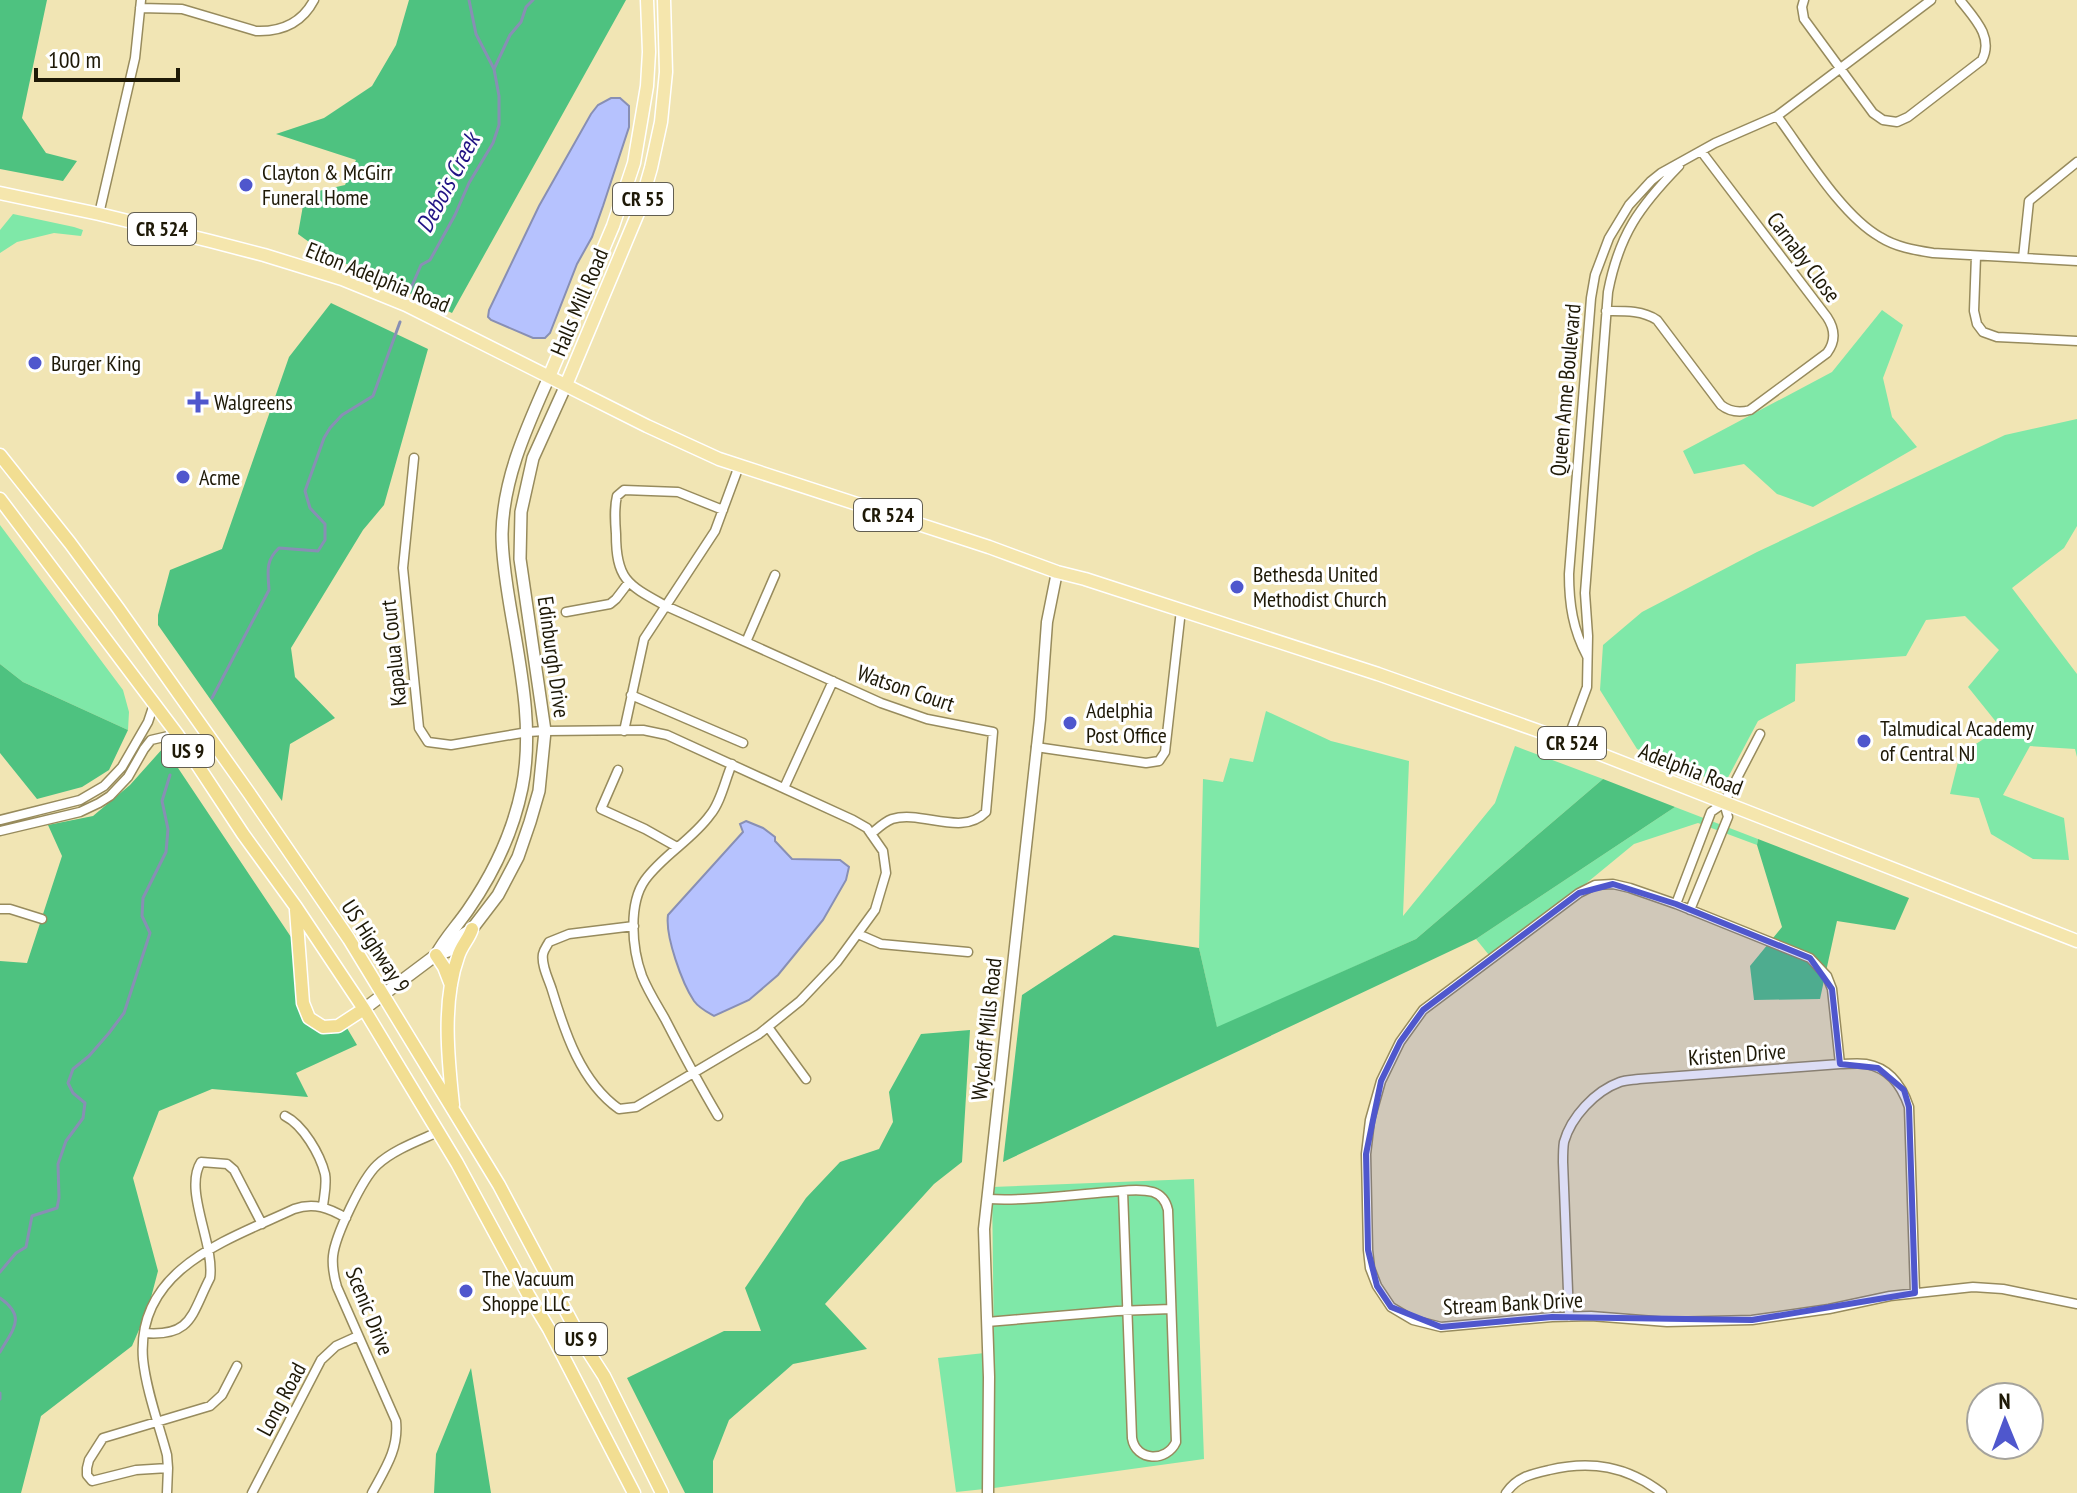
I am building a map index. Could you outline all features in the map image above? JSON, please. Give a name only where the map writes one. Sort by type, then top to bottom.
[{"type":"highway","name":"US Highway 9","points":[[0,455],[70,543],[199,721],[312,884],[383,994],[499,1185],[584,1345],[604,1376],[662,1493]]},
{"type":"highway","name":"US Highway 9","points":[[0,499],[177,734],[364,1009],[438,1132],[549,1329],[634,1493]]},
{"type":"highway","points":[[296,907],[303,1003],[309,1018],[323,1027],[338,1026],[364,1009]]},
{"type":"highway","points":[[454,1109],[449,1063],[451,985],[458,957],[472,929]]},
{"type":"highway","points":[[436,955],[451,985]]},
{"type":"main road","name":"Halls Mill Road","points":[[549,377],[613,226],[634,163],[647,86],[647,0]]},
{"type":"main road","name":"Halls Mill Road","points":[[566,385],[638,213],[658,142],[666,72],[664,0]]},
{"type":"main road","name":"Elton Adelphia Road","points":[[0,193],[264,255],[342,279],[406,305],[647,426],[739,466]]},
{"type":"main road","name":"Edinburgh Drive","points":[[436,955],[482,890],[502,852],[522,788],[528,732],[503,561],[502,534],[514,465],[549,377]]},
{"type":"main road","name":"Edinburgh Drive","points":[[364,1009],[436,955],[448,951],[472,929],[498,895],[522,846],[539,791],[545,731],[520,559],[521,512],[533,458],[566,385]]},
{"type":"main road","name":"CR 524","points":[[739,466],[1057,572]]},
{"type":"main road","name":"Adelphia Road","points":[[1057,572],[1378,674],[1567,741],[2077,941]]},
{"type":"street","points":[[99,214],[135,58],[140,4],[182,9],[256,31],[268,31],[296,21],[314,0]]},
{"type":"street","points":[[1804,0],[1804,19],[1840,69],[1878,117],[1897,122],[1966,74],[1984,56],[1986,38],[1960,0]]},
{"type":"street","name":"Queen Anne Boulevard","points":[[1587,656],[1573,624],[1569,574],[1591,298],[1595,275],[1609,238],[1629,205],[1661,173],[1777,116],[1931,0]]},
{"type":"street","points":[[1777,116],[1843,206],[1870,231],[1891,243],[1913,250],[2077,261]]},
{"type":"street","name":"Carnaby Close","points":[[1606,311],[1652,316],[1721,405],[1731,411],[1750,410],[1831,347],[1834,331],[1827,317],[1701,151]]},
{"type":"street","name":"Queen Anne Boulevard","points":[[1567,741],[1587,687],[1585,593],[1606,311],[1612,269],[1627,232],[1647,200],[1685,160]]},
{"type":"street","points":[[2023,258],[2029,201],[2077,162]]},
{"type":"street","points":[[1976,256],[1974,311],[1983,332],[1997,337],[2077,341]]},
{"type":"street","name":"Kapalua Court","points":[[414,458],[403,568],[419,728],[428,742],[451,745],[545,731],[643,730],[667,735],[732,764],[853,820],[871,834]]},
{"type":"street","points":[[624,731],[644,639],[715,531],[739,466]]},
{"type":"street","points":[[566,612],[610,604],[629,582],[623,576],[616,555],[615,505],[617,496],[624,490],[678,492],[723,510]]},
{"type":"street","name":"Wyckoff Mills Road","points":[[988,1493],[984,1248],[1040,719],[1047,622],[1057,572]]},
{"type":"street","points":[[746,642],[775,575]]},
{"type":"street","name":"Watson Court","points":[[629,582],[635,589],[666,606],[881,703],[927,719],[993,732],[986,812],[978,820],[961,823],[904,818],[891,820],[871,834]]},
{"type":"street","points":[[1036,747],[1146,763],[1159,761],[1165,752],[1181,610]]},
{"type":"street","points":[[784,788],[833,681]]},
{"type":"street","points":[[631,695],[743,743]]},
{"type":"street","points":[[0,820],[92,795],[114,777],[144,730],[154,703]]},
{"type":"street","points":[[0,831],[89,808],[110,796],[128,777],[154,738],[177,734]]},
{"type":"street","points":[[1676,904],[1711,812],[1724,803],[1760,734]]},
{"type":"street","points":[[718,1116],[642,976],[634,942],[634,926],[644,882],[712,813],[732,764]]},
{"type":"street","points":[[618,770],[601,809],[677,847]]},
{"type":"street","points":[[1690,910],[1728,817],[1724,803]]},
{"type":"street","points":[[63,805],[66,816]]},
{"type":"street","points":[[634,926],[569,934],[549,942],[543,953],[567,1039],[592,1082],[606,1100],[619,1109],[636,1107],[768,1027],[800,1001],[837,962],[875,910],[886,873],[883,851],[871,834]]},
{"type":"street","name":"Stream Bank Drive","points":[[1840,1064],[1832,989],[1827,976],[1810,958],[1676,904],[1613,884],[1595,885],[1579,893],[1423,1010],[1400,1042],[1381,1081],[1370,1120],[1366,1154],[1368,1250],[1370,1268],[1377,1286],[1391,1307],[1413,1320],[1441,1327],[1591,1316],[1667,1322],[1752,1320],[1890,1296],[1987,1287],[2077,1304]]},
{"type":"street","points":[[0,909],[42,919]]},
{"type":"street","points":[[858,934],[881,944],[968,952]]},
{"type":"street","points":[[768,1027],[806,1079]]},
{"type":"street","name":"Kristen Drive","points":[[1569,1317],[1564,1143],[1572,1124],[1585,1106],[1620,1082],[1840,1064],[1865,1064],[1878,1068],[1894,1078],[1904,1090],[1909,1107],[1915,1293]]},
{"type":"street","points":[[285,1116],[305,1133],[322,1166],[326,1187],[323,1206]]},
{"type":"street","name":"Scenic Drive","points":[[372,1493],[393,1453],[397,1431],[395,1416],[337,1287],[332,1269],[333,1254],[336,1239],[368,1175],[380,1162],[438,1132]]},
{"type":"street","points":[[144,1333],[162,1335],[182,1328],[210,1278],[209,1250],[195,1182],[201,1162],[227,1164],[234,1170],[262,1224]]},
{"type":"street","points":[[988,1199],[1006,1200],[1123,1191],[1141,1190],[1157,1193],[1165,1200],[1176,1442],[1170,1452],[1152,1456],[1138,1453],[1132,1444],[1123,1191]]},
{"type":"street","points":[[167,1493],[168,1468],[143,1362],[144,1333],[161,1290],[181,1268],[209,1250],[301,1207],[323,1206],[346,1218]]},
{"type":"street","points":[[987,1322],[1171,1309]]},
{"type":"street","name":"Long Road","points":[[252,1493],[321,1360],[336,1346],[358,1336]]},
{"type":"street","points":[[168,1468],[136,1470],[92,1481],[87,1475],[89,1460],[103,1438],[210,1406],[222,1395],[237,1366]]},
{"type":"street","points":[[1506,1493],[1519,1479],[1529,1474],[1581,1464],[1634,1476],[1662,1493]]},
{"type":"highlighted area","points":[[1613,884],[1676,904],[1810,958],[1832,989],[1840,1064],[1878,1068],[1904,1090],[1909,1107],[1915,1293],[1752,1320],[1552,1317],[1441,1327],[1391,1307],[1377,1286],[1368,1250],[1366,1154],[1381,1081],[1400,1042],[1423,1010],[1579,893]]},
{"type":"green space","points":[[0,0],[47,0],[22,118],[46,153],[77,161],[63,181],[0,169]]},
{"type":"green space","points":[[409,0],[626,0],[452,313],[327,255],[298,234],[305,194],[345,185],[356,160],[276,134],[324,118],[372,86],[396,45]]},
{"type":"green space","points":[[13,214],[83,230],[81,236],[54,233],[17,242],[0,253],[0,230]]},
{"type":"green space","points":[[331,303],[428,349],[384,505],[363,530],[291,648],[295,677],[335,718],[290,744],[282,801],[158,625],[158,615],[170,570],[222,549],[289,357]]},
{"type":"green space","points":[[1882,310],[1903,325],[1883,378],[1892,417],[1917,447],[1813,507],[1777,494],[1744,464],[1694,474],[1683,451],[1832,372]]},
{"type":"green space","points":[[2077,419],[2077,526],[2064,548],[2012,588],[2077,674],[2077,757],[2075,749],[2030,746],[2003,795],[2064,818],[2069,860],[2033,859],[1991,834],[1979,798],[1950,794],[1960,754],[2001,728],[1968,687],[1999,650],[1965,616],[1926,620],[1906,656],[1796,664],[1795,701],[1758,721],[1724,785],[1637,749],[1600,690],[1603,645],[1642,612],[1757,552],[2005,435]]},
{"type":"green space","points":[[0,525],[123,690],[129,712],[128,730],[23,682],[0,664]]},
{"type":"green space","points":[[0,664],[23,682],[128,730],[109,770],[82,787],[37,799],[0,753]]},
{"type":"green space","points":[[1266,711],[1331,741],[1409,761],[1403,916],[1495,803],[1515,746],[1603,779],[1416,939],[1217,1028],[1199,948],[1203,779],[1223,782],[1230,758],[1253,762]]},
{"type":"green space","points":[[164,747],[293,940],[298,1008],[303,1016],[318,1029],[331,1031],[347,1028],[357,1045],[296,1073],[308,1097],[212,1089],[159,1111],[133,1178],[158,1271],[148,1309],[132,1346],[41,1416],[21,1493],[0,1493],[0,961],[27,963],[62,856],[48,825],[93,816],[130,785]]},
{"type":"green space","points":[[1603,779],[1675,807],[1476,939],[1003,1162],[1022,995],[1114,935],[1199,948],[1217,1027],[1416,939]]},
{"type":"green space","points":[[1675,807],[1758,839],[1757,845],[1698,823],[1634,844],[1493,960],[1476,939]]},
{"type":"green space","points":[[1758,839],[1909,898],[1895,930],[1837,921],[1820,999],[1754,1000],[1750,966],[1782,927],[1757,845]]},
{"type":"green space","points":[[970,1030],[962,1162],[934,1184],[825,1304],[867,1349],[793,1364],[729,1420],[713,1461],[713,1493],[685,1493],[627,1378],[724,1331],[761,1331],[745,1288],[806,1198],[840,1162],[879,1149],[893,1122],[889,1092],[921,1034]]},
{"type":"green space","points":[[1194,1179],[1204,1459],[956,1492],[938,1358],[994,1352],[992,1187]]},
{"type":"green space","points":[[471,1368],[491,1493],[434,1493],[436,1454]]},
{"type":"water","points":[[611,98],[620,98],[629,106],[629,127],[592,237],[577,264],[550,333],[545,338],[533,338],[491,320],[489,310],[539,206],[591,114],[598,105]]},
{"type":"water","points":[[746,821],[775,837],[775,841],[792,859],[840,860],[849,867],[846,880],[823,920],[778,975],[749,1000],[714,1016],[696,1003],[684,983],[672,947],[668,915],[743,832],[740,824]]},
{"type":"waterway","name":"Debois Creek","points":[[411,288],[421,265],[430,260],[455,215],[469,183],[493,143],[499,125],[499,96],[494,69],[476,34],[469,0]]},
{"type":"waterway","points":[[494,69],[510,35],[533,0]]},
{"type":"waterway","name":"Debois Creek","points":[[212,698],[269,590],[268,567],[271,558],[279,548],[318,551],[325,540],[325,524],[310,508],[305,491],[330,428],[342,415],[373,396],[400,322]]},
{"type":"waterway","name":"Debois Creek","points":[[0,1272],[16,1253],[26,1247],[32,1216],[57,1208],[58,1164],[66,1141],[83,1118],[85,1103],[73,1093],[68,1083],[73,1069],[89,1056],[124,1013],[150,933],[142,916],[143,898],[166,852],[168,829],[162,801],[170,775]]},
{"type":"waterway","name":"Debois Creek","points":[[0,1298],[15,1317],[13,1330],[0,1352]]},
{"type":"waterway","name":"Debois Creek","points":[[0,1393],[0,1399]]},
{"type":"place","name":"Clayton & McGirr Funeral Home","points":[[246,185]]},
{"type":"place","name":"Burger King","points":[[35,363]]},
{"type":"place","name":"Walgreens","points":[[198,402]]},
{"type":"place","name":"Acme","points":[[183,477]]},
{"type":"place","name":"Bethesda United Methodist Church","points":[[1237,587]]},
{"type":"place","name":"Adelphia Post Office","points":[[1070,723]]},
{"type":"place","name":"Talmudical Academy of Central NJ","points":[[1864,741]]},
{"type":"place","name":"The Vacuum Shoppe LLC","points":[[466,1291]]}]
